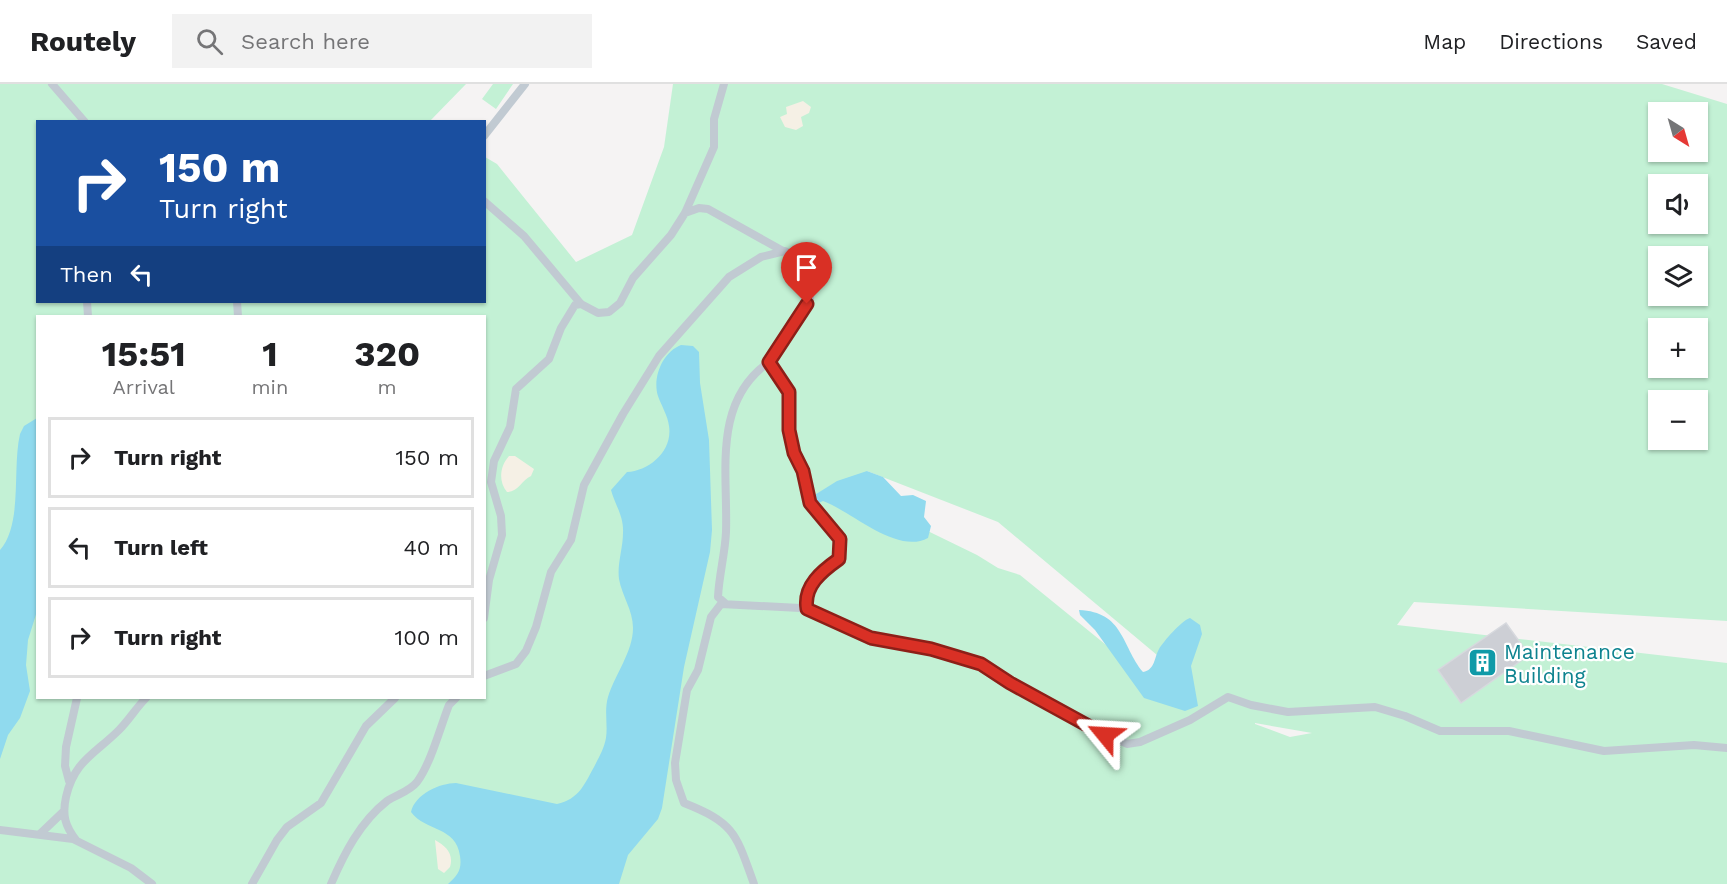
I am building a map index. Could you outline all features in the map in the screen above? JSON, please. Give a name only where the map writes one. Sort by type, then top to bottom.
[{"type":"lane","points":[[52,84],[83,120]]},
{"type":"lane","points":[[486,133],[525,84]]},
{"type":"lane","points":[[486,203],[524,236],[581,304],[598,313],[609,312],[616,307],[633,278],[670,235],[685,213],[714,147],[714,119],[724,84]]},
{"type":"lane","points":[[685,213],[699,208],[708,209],[798,258],[808,271],[810,298],[801,316],[769,362],[744,385],[736,398],[729,420],[724,467],[726,533],[718,597],[698,670],[687,690],[675,774],[684,802],[723,821],[733,831],[754,884]]},
{"type":"lane","points":[[486,675],[516,664],[526,651],[551,572],[571,540],[585,485],[623,414],[659,356],[729,277],[758,259],[783,251]]},
{"type":"lane","points":[[486,603],[489,580],[502,535],[501,516],[490,475],[510,427],[514,395],[523,381],[549,359],[569,314],[575,305],[581,304]]},
{"type":"lane","points":[[769,362],[789,392],[790,437],[810,503],[837,533],[842,546],[839,559],[820,571],[807,597],[807,609]]},
{"type":"lane","points":[[718,597],[726,604]]},
{"type":"lane","points":[[714,610],[726,604],[807,609],[871,638],[931,649],[981,664],[1080,722],[1127,744],[1140,742],[1190,720],[1228,697],[1251,705],[1288,712],[1375,707],[1440,731],[1509,731],[1604,751],[1694,745],[1727,748]]},
{"type":"lane","points":[[76,840],[69,831],[63,812],[69,782],[65,752],[77,699]]},
{"type":"lane","points":[[69,782],[82,762],[122,728],[145,699]]},
{"type":"lane","points":[[252,884],[277,840],[287,827],[321,803],[366,726],[394,699]]},
{"type":"lane","points":[[331,884],[342,856],[368,822],[388,801],[409,790],[420,778],[449,705],[455,699]]},
{"type":"lane","points":[[65,752],[72,759],[82,762]]},
{"type":"lane","points":[[41,833],[63,812]]},
{"type":"lane","points":[[0,830],[41,833],[76,840],[141,874],[152,884]]},
{"type":"green space","points":[[0,84],[466,84],[431,120],[36,120],[36,303],[486,303],[486,158],[497,164],[576,262],[632,235],[664,147],[673,84],[1662,84],[1727,104],[1727,621],[1414,602],[1397,625],[1727,663],[1727,884],[0,884]],"holes":[[[867,471],[998,522],[1157,655],[1164,692],[1020,575],[998,568],[977,555],[860,498]],[[1255,723],[1312,733],[1290,737]]]},
{"type":"green space","points":[[493,84],[513,84],[496,109],[482,99]]},
{"type":"sand","points":[[803,101],[811,107],[809,113],[801,117],[803,126],[796,130],[785,127],[780,117],[787,114],[786,107]]},
{"type":"sand","points":[[509,456],[515,456],[534,469],[531,476],[517,488],[507,492],[502,483],[501,474]]},
{"type":"sand","points":[[435,840],[443,845],[450,854],[450,867],[444,873],[438,869]]},
{"type":"water","points":[[681,345],[693,346],[699,352],[700,383],[709,440],[712,530],[710,552],[684,667],[662,808],[658,819],[628,855],[619,884],[448,884],[460,869],[457,846],[447,834],[424,823],[411,812],[417,800],[436,787],[456,783],[557,804],[576,795],[587,780],[603,749],[607,728],[608,697],[630,646],[633,628],[619,579],[623,527],[611,490],[627,472],[651,464],[667,444],[668,422],[658,396],[658,373],[664,359]]},
{"type":"water","points":[[36,419],[36,614],[28,640],[26,665],[30,691],[20,718],[8,735],[0,759],[0,550],[12,526],[18,448],[24,426]]},
{"type":"water","points":[[867,471],[883,477],[901,496],[913,495],[926,501],[924,517],[931,526],[928,538],[916,542],[902,541],[874,530],[823,501],[816,504],[813,496],[837,481]]},
{"type":"water","points":[[1079,610],[1094,612],[1113,623],[1143,672],[1150,669],[1161,645],[1182,623],[1190,618],[1200,625],[1202,634],[1191,666],[1198,706],[1185,711],[1144,698],[1095,630],[1080,615]]},
{"type":"building","name":"Maintenance Building","points":[[1506,623],[1529,655],[1461,703],[1438,670]]},
{"type":"place","name":"Maintenance Building","points":[[1483,663]]},
{"type":"route","points":[[807,304],[801,316],[774,351],[769,362],[789,392],[790,437],[797,462],[803,471],[810,503],[837,533],[842,546],[839,559],[820,571],[807,597],[807,609],[871,638],[931,649],[981,664],[1010,683],[1105,735]]}]
